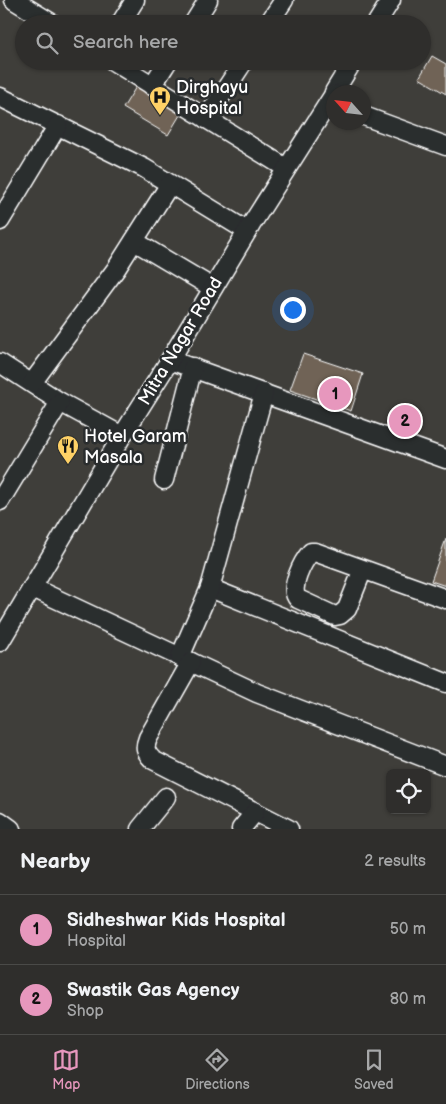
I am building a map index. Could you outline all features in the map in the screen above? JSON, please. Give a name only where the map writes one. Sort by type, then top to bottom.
[{"type":"street","points":[[14,0],[38,15]]},
{"type":"street","points":[[126,15],[135,0]]},
{"type":"street","points":[[199,15],[208,0]]},
{"type":"street","points":[[274,15],[284,0]]},
{"type":"street","points":[[382,15],[391,0]]},
{"type":"street","points":[[127,70],[286,168]]},
{"type":"street","points":[[152,86],[162,70]]},
{"type":"street","points":[[206,118],[238,70]]},
{"type":"street","name":"Mitra Nagar Road","points":[[339,85],[348,70]]},
{"type":"street","points":[[0,97],[144,168],[247,230]]},
{"type":"street","name":"Mitra Nagar Road","points":[[0,642],[247,230],[326,107]]},
{"type":"street","points":[[371,119],[445,145]]},
{"type":"street","points":[[0,222],[58,125]]},
{"type":"street","points":[[32,383],[116,269],[170,184]]},
{"type":"street","points":[[134,241],[213,288]]},
{"type":"street","points":[[170,360],[446,459]]},
{"type":"street","points":[[0,364],[60,402],[122,436]]},
{"type":"street","points":[[164,480],[192,367]]},
{"type":"street","points":[[264,393],[210,588],[185,659],[148,738],[145,751],[153,760],[289,829]]},
{"type":"street","points":[[0,501],[60,402]]},
{"type":"street","points":[[363,569],[446,599]]},
{"type":"street","points":[[33,588],[258,693],[446,766]]},
{"type":"street","points":[[210,588],[446,683]]},
{"type":"street","points":[[140,829],[166,797]]},
{"type":"street","points":[[241,829],[255,812]]},
{"type":"street","points":[[0,821],[12,829]]},
{"type":"building","points":[[432,56],[446,64],[446,94],[419,78],[424,70],[431,70]]},
{"type":"building","points":[[139,82],[183,110],[168,135],[123,108]]},
{"type":"building","points":[[303,354],[363,374],[351,411],[290,390]]},
{"type":"building","points":[[446,539],[446,586],[431,581]]},
{"type":"place","name":"Dirghayu Hospital","points":[[160,116]]},
{"type":"place","name":"Sidheshwar Kids Hospital","points":[[335,394]]},
{"type":"place","name":"Swastik Gas Agency","points":[[405,421]]},
{"type":"place","name":"Hotel Garam Masala","points":[[68,465]]}]
